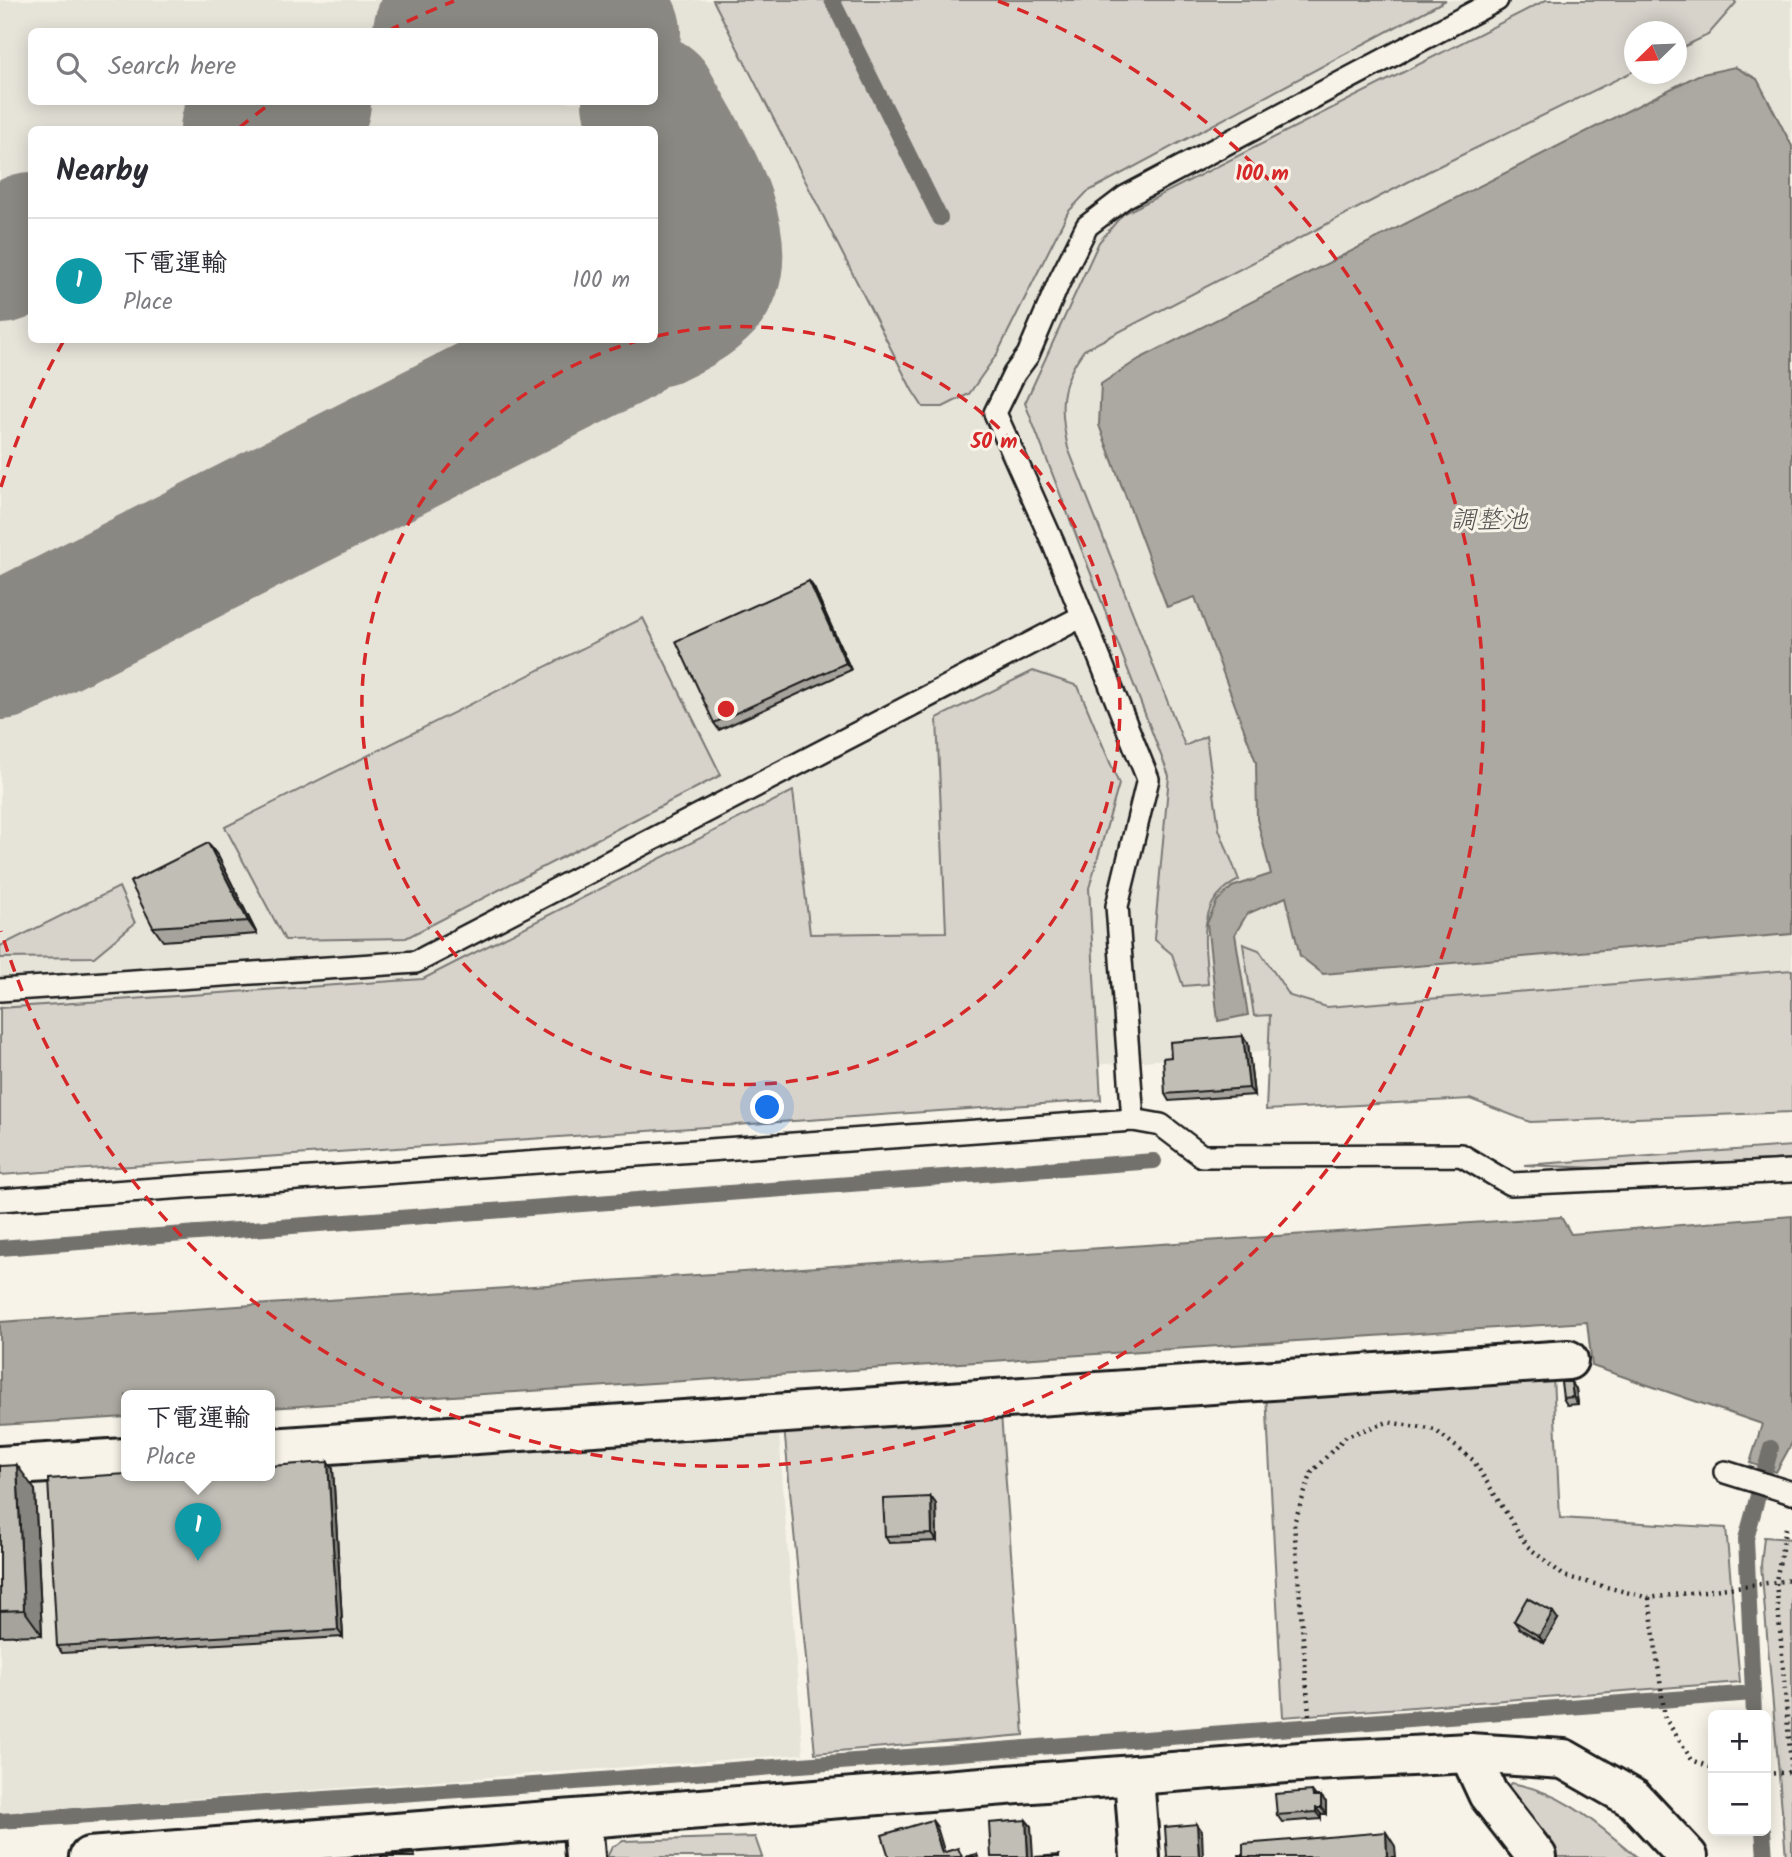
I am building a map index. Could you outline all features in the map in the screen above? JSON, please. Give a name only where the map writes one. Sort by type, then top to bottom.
[{"type":"street","points":[[275,1448],[1568,1360]]},
{"type":"street","points":[[0,1466],[121,1458]]},
{"type":"street","points":[[1469,1753],[1488,1794],[1537,1857]]},
{"type":"street","points":[[89,1857],[583,1839],[1134,1777],[1313,1761],[1469,1753],[1564,1759],[1634,1799],[1688,1857]]},
{"type":"street","points":[[1134,1777],[1140,1857]]},
{"type":"lane","points":[[1133,1120],[1117,906],[1148,779],[1054,545],[995,413],[1014,374],[1028,355],[1059,282],[1087,226],[1125,197],[1497,0]]},
{"type":"lane","points":[[0,990],[416,962],[1081,617]]},
{"type":"lane","points":[[0,1200],[1133,1120],[1161,1125],[1202,1156],[1461,1155],[1510,1184],[1792,1171]]},
{"type":"lane","points":[[1735,1475],[1782,1490]]},
{"type":"path","points":[[1308,1702],[1294,1523],[1312,1472],[1346,1436],[1388,1422],[1435,1430],[1473,1460],[1527,1546],[1564,1576],[1649,1598],[1792,1580]]},
{"type":"path","points":[[1787,1522],[1776,1581],[1792,1777]]},
{"type":"path","points":[[1649,1598],[1665,1718],[1692,1759],[1708,1766]]},
{"type":"path","points":[[1771,1773],[1792,1772]]},
{"type":"shaded area","points":[[0,0],[1792,0],[1792,1007],[0,1156]]},
{"type":"shaded area","points":[[713,0],[1446,0],[1087,192],[1068,212],[997,354],[969,394],[943,407],[923,407]]},
{"type":"shaded area","points":[[1546,0],[1734,0],[1736,3],[1708,35],[1687,45],[1687,21],[1624,21],[1624,76],[1433,169],[1084,350],[1076,362],[1063,397],[1063,421],[1068,448],[1185,746],[1206,736],[1219,829],[1239,880],[1215,899],[1209,911],[1205,939],[1208,984],[1183,986],[1172,954],[1154,939],[1169,776],[1025,403],[1099,242],[1123,214]]},
{"type":"shaded area","points":[[643,618],[721,775],[406,938],[285,940],[225,827]]},
{"type":"shaded area","points":[[1033,671],[1078,686],[1119,784],[1089,888],[1101,1100],[0,1175],[0,1008],[423,979],[793,791],[810,934],[946,932],[937,718]]},
{"type":"shaded area","points":[[119,887],[135,923],[94,957],[0,958],[0,946]]},
{"type":"shaded area","points":[[1243,944],[1259,950],[1290,996],[1327,1007],[1792,970],[1792,1112],[1530,1122],[1470,1099],[1266,1110],[1270,1015],[1254,1016]]},
{"type":"shaded area","points":[[1792,1146],[1792,1159],[1596,1168],[1524,1165]]},
{"type":"shaded area","points":[[1553,1377],[1560,1518],[1726,1528],[1740,1682],[1283,1717],[1266,1394]]},
{"type":"shaded area","points":[[1001,1413],[1024,1735],[815,1753],[784,1427]]},
{"type":"shaded area","points":[[778,1420],[803,1754],[0,1813],[0,1477],[121,1476],[121,1481],[275,1481],[275,1458]]},
{"type":"shaded area","points":[[1764,1537],[1792,1539],[1792,1857],[1786,1857],[1761,1565]]},
{"type":"shaded area","points":[[1511,1783],[1530,1787],[1564,1802],[1594,1821],[1637,1857],[1556,1857],[1505,1789]]},
{"type":"shaded area","points":[[755,1837],[762,1857],[607,1857],[612,1847],[623,1841]]},
{"type":"water","name":"調整池","points":[[1735,67],[1757,79],[1792,146],[1792,934],[1323,974],[1300,956],[1286,897],[1247,914],[1235,934],[1248,1015],[1218,1021],[1207,923],[1217,901],[1232,887],[1271,874],[1257,819],[1256,762],[1195,597],[1167,607],[1099,425],[1101,384],[1139,359],[1680,84],[1687,84],[1687,81],[1698,75]]},
{"type":"water","points":[[1792,1216],[1792,1443],[1776,1472],[1750,1463],[1762,1424],[1592,1366],[1587,1322],[275,1408],[275,1390],[121,1390],[121,1417],[0,1425],[0,1322],[1561,1217],[1571,1234]]},
{"type":"building","points":[[809,581],[846,663],[714,723],[676,641]]},
{"type":"building","points":[[208,843],[248,921],[153,927],[130,882]]},
{"type":"building","points":[[1243,1036],[1249,1088],[1165,1094],[1163,1058],[1171,1057],[1170,1042]]},
{"type":"building","points":[[1561,1382],[1571,1382],[1573,1397],[1563,1398]]},
{"type":"building","points":[[328,1462],[338,1630],[57,1646],[48,1479],[121,1474],[121,1481],[275,1481],[275,1466]]},
{"type":"building","points":[[17,1465],[24,1610],[0,1611],[0,1466]]},
{"type":"building","points":[[931,1497],[932,1534],[885,1536],[883,1499]]},
{"type":"building","points":[[1527,1598],[1553,1612],[1539,1636],[1514,1621]]},
{"type":"building","points":[[1312,1791],[1313,1796],[1321,1796],[1321,1808],[1316,1808],[1316,1812],[1277,1815],[1275,1794]]},
{"type":"building","points":[[932,1820],[942,1853],[958,1848],[962,1857],[889,1857],[882,1835]]},
{"type":"building","points":[[1026,1820],[1028,1857],[991,1857],[989,1823]]},
{"type":"building","points":[[1197,1824],[1199,1857],[1167,1857],[1165,1827]]},
{"type":"building","points":[[1386,1832],[1387,1857],[1239,1857],[1243,1855],[1243,1844]]},
{"type":"building","points":[[414,1854],[415,1857],[380,1857]]},
{"type":"waterway","points":[[832,0],[940,218]]},
{"type":"waterway","points":[[0,1248],[1154,1161]]},
{"type":"waterway","points":[[1754,1710],[1746,1539],[1771,1448]]},
{"type":"waterway","points":[[0,1821],[562,1783],[1753,1693]]},
{"type":"waterway","points":[[1763,1836],[1765,1857]]},
{"type":"taxiway","points":[[449,28],[503,0]]},
{"type":"taxiway","points":[[597,0],[611,28]]},
{"type":"taxiway","points":[[256,126],[297,105]]},
{"type":"taxiway","points":[[652,105],[700,194],[715,246],[713,268],[704,287],[687,301],[658,317]]},
{"type":"taxiway","points":[[0,256],[28,242]]},
{"type":"taxiway","points":[[0,652],[609,343]]},
{"type":"place","name":"下電運輸","points":[[198,1561]]}]
